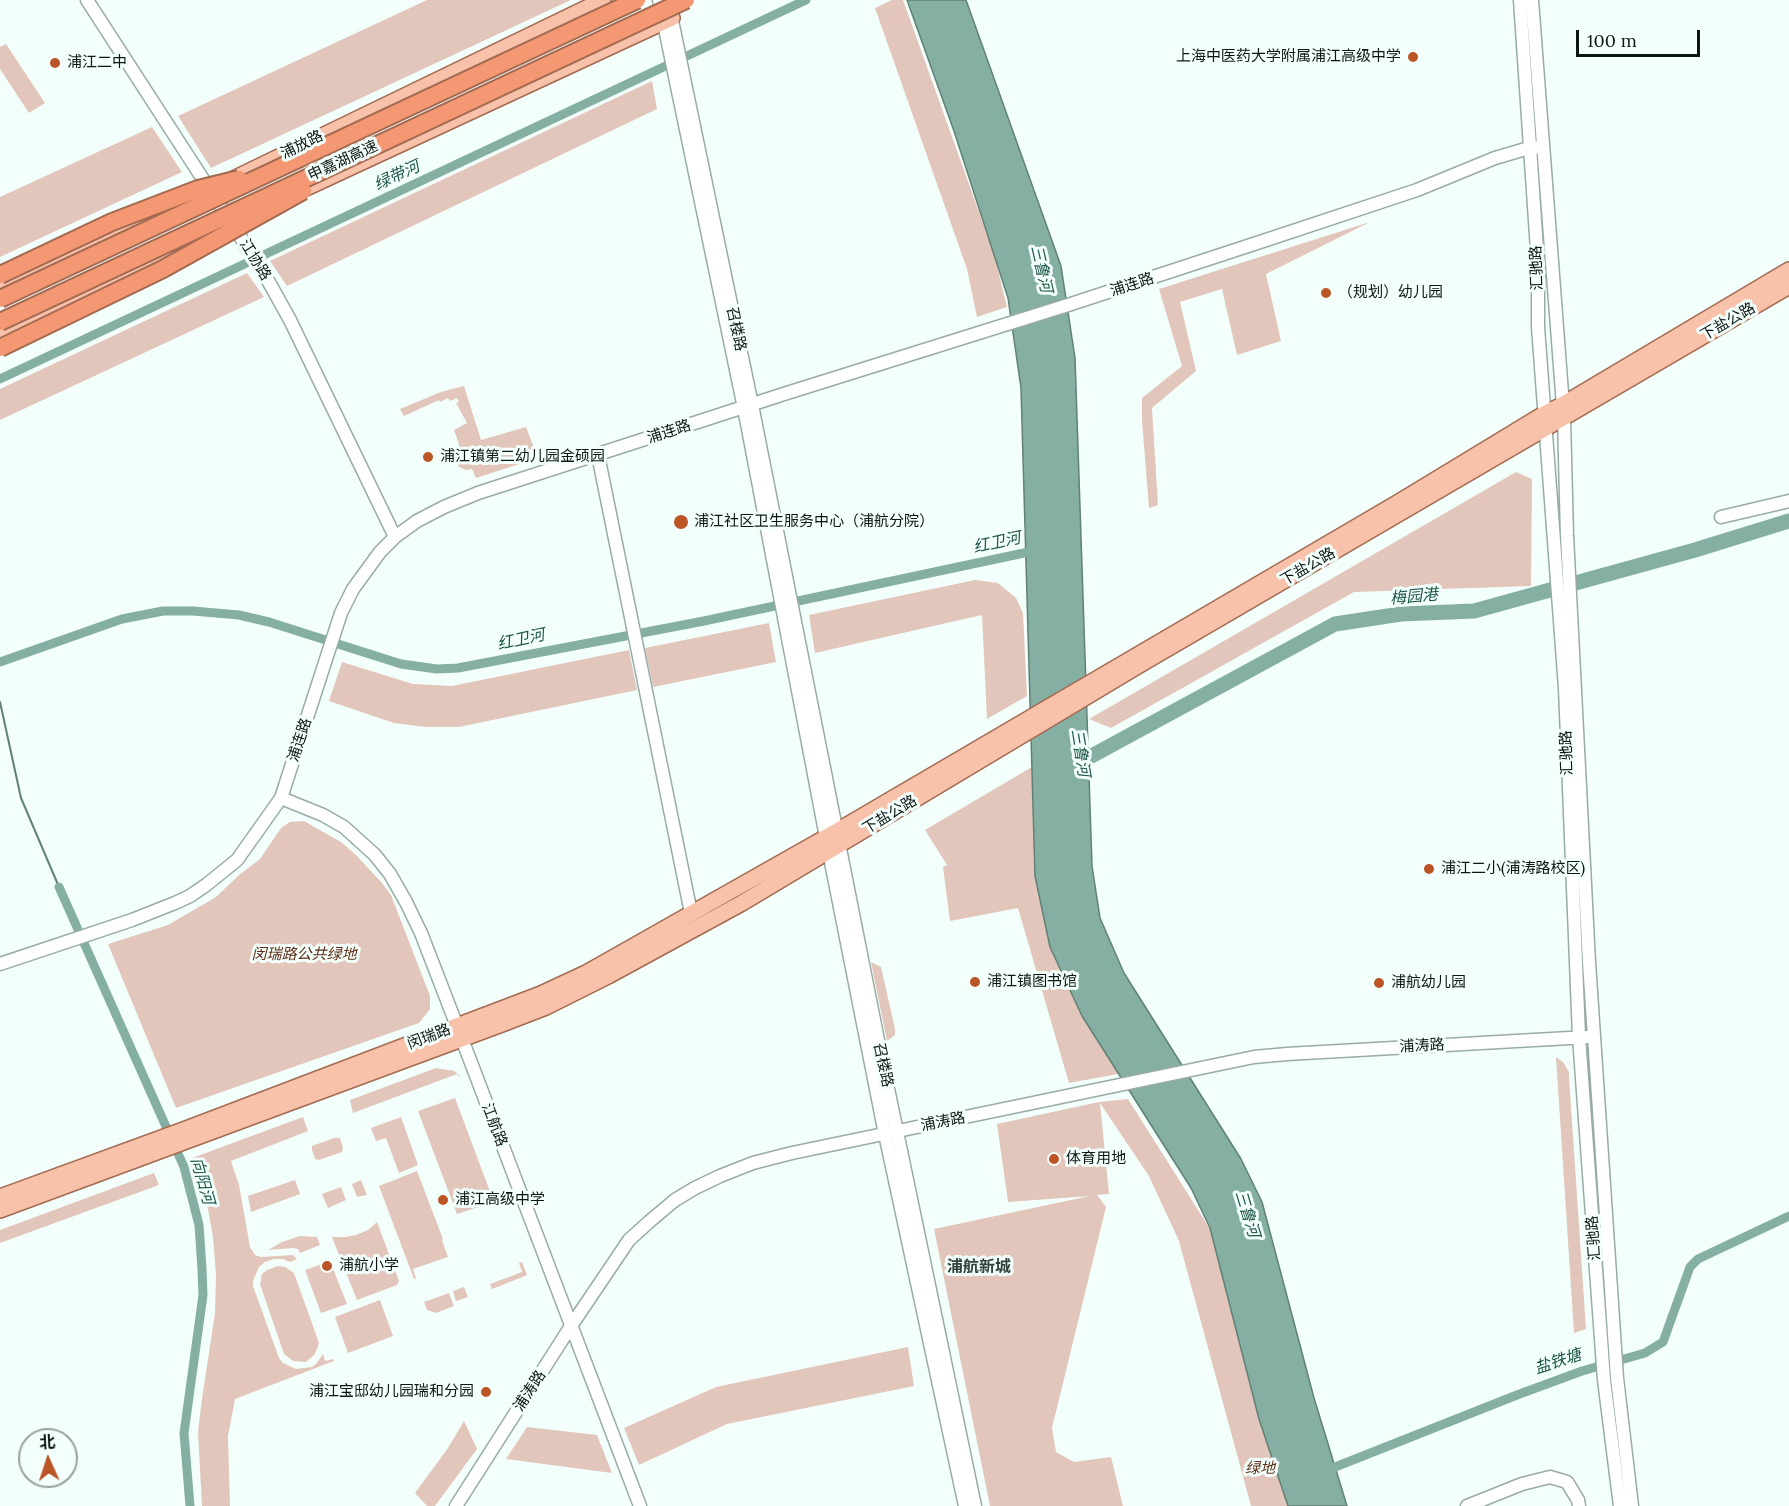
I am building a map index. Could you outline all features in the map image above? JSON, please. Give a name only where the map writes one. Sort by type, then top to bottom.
[{"type":"highway","name":"申嘉湖高速","points":[[0,299],[638,0]]},
{"type":"highway","name":"申嘉湖高速","points":[[0,322],[686,0]]},
{"type":"highway","points":[[0,348],[163,269],[328,177],[376,146]]},
{"type":"highway","points":[[0,275],[112,222],[198,189],[278,169]]},
{"type":"main road","name":"浦放路","points":[[0,288],[210,190],[603,0]]},
{"type":"main road","points":[[0,332],[668,21]]},
{"type":"main road","name":"下盐公路","points":[[1563,412],[1789,270]]},
{"type":"main road","name":"下盐公路","points":[[833,841],[1545,421],[1789,286]]},
{"type":"main road","name":"闵瑞路","points":[[459,1033],[586,973],[691,913],[833,841]]},
{"type":"main road","name":"闵瑞路","points":[[0,1210],[154,1147],[459,1033],[546,1007],[742,903],[833,841]]},
{"type":"main road","name":"闵瑞路","points":[[0,1197],[154,1147]]},
{"type":"street","name":"江协路","points":[[87,0],[265,274],[290,320],[395,537]]},
{"type":"street","points":[[659,0],[668,21]]},
{"type":"street","points":[[668,0],[668,21]]},
{"type":"street","name":"汇驰路","points":[[1520,0],[1538,265],[1538,327],[1565,699],[1579,1037],[1604,1380],[1620,1506]]},
{"type":"street","name":"汇驰路","points":[[1532,0],[1563,412],[1589,962],[1617,1378],[1632,1506]]},
{"type":"street","name":"召楼路","points":[[668,21],[748,406],[965,1506]]},
{"type":"street","name":"浦连路","points":[[0,964],[175,903],[206,885],[237,860],[281,798],[338,623],[353,589],[365,571],[395,537],[417,521],[444,507],[478,494],[598,454],[1006,325],[1417,190],[1495,158],[1529,148],[1543,147]]},
{"type":"street","points":[[598,454],[691,913]]},
{"type":"street","points":[[1721,517],[1789,501]]},
{"type":"street","name":"江航路","points":[[281,798],[324,815],[344,827],[375,855],[390,874],[406,902],[421,933],[640,1506]]},
{"type":"street","name":"浦涛路","points":[[456,1506],[629,1240],[675,1200],[720,1176],[753,1163],[792,1153],[1254,1057],[1595,1036]]},
{"type":"street","name":"召楼路","points":[[891,1133],[975,1506]]},
{"type":"street","points":[[1467,1506],[1522,1484],[1550,1477],[1567,1482],[1580,1506]]},
{"type":"green space","points":[[427,0],[571,0],[211,168],[178,116]]},
{"type":"green space","points":[[892,0],[903,0],[994,254],[1007,307],[977,317],[967,269],[875,8]]},
{"type":"green space","points":[[6,44],[45,103],[29,113],[0,69],[0,47]]},
{"type":"green space","points":[[652,81],[657,109],[287,286],[270,261]]},
{"type":"green space","points":[[152,127],[182,172],[0,257],[0,197]]},
{"type":"green space","points":[[1370,222],[1266,274],[1281,341],[1237,355],[1222,289],[1180,302],[1196,371],[1152,408],[1158,505],[1149,508],[1142,398],[1182,366],[1159,289]]},
{"type":"green space","points":[[247,273],[264,297],[0,420],[0,389]]},
{"type":"green space","points":[[464,386],[481,440],[526,427],[538,458],[476,478],[472,469],[466,470],[459,467],[454,456],[457,454],[459,444],[454,430],[467,423],[456,403],[459,402],[457,398],[450,401],[448,398],[440,402],[439,400],[404,416],[400,409],[441,392]]},
{"type":"green space","points":[[1516,472],[1532,479],[1531,586],[1354,592],[1111,728],[1089,719]]},
{"type":"green space","points":[[975,580],[998,583],[1016,598],[1023,613],[1027,696],[987,719],[982,615],[815,653],[809,615]]},
{"type":"green space","points":[[769,623],[776,662],[653,687],[645,648]]},
{"type":"green space","points":[[629,650],[637,690],[459,727],[426,727],[394,723],[329,701],[342,662],[413,684],[452,686]]},
{"type":"green space","points":[[1032,767],[1151,1068],[1069,1083],[1018,908],[950,921],[943,867],[947,865],[925,830]]},
{"type":"green space","name":"闵瑞路公共绿地","points":[[304,821],[341,842],[356,855],[391,895],[430,996],[430,1009],[419,1023],[176,1108],[108,944],[168,925],[216,897],[260,859],[281,828],[290,822]]},
{"type":"green space","points":[[871,962],[881,967],[895,1029],[895,1035],[887,1041]]},
{"type":"green space","points":[[1556,1057],[1563,1062],[1569,1072],[1586,1329],[1574,1333]]},
{"type":"green space","points":[[436,1068],[454,1071],[459,1075],[461,1078],[457,1074],[353,1113],[350,1100]]},
{"type":"green space","points":[[455,1098],[494,1202],[457,1214],[418,1111]]},
{"type":"green space","name":"绿地","points":[[1128,1099],[1210,1229],[1290,1506],[1251,1506],[1179,1241],[1149,1176],[1100,1103],[1109,1194],[1097,1195],[1106,1207],[1052,1428],[1056,1452],[1074,1462],[1111,1457],[1123,1506],[990,1506],[934,1229],[1090,1196],[1008,1202],[997,1124],[1099,1102]]},
{"type":"green space","points":[[303,1117],[308,1131],[231,1161],[239,1185],[250,1247],[255,1255],[261,1257],[293,1255],[297,1259],[290,1262],[274,1259],[265,1262],[259,1267],[253,1281],[279,1358],[283,1363],[296,1369],[312,1367],[323,1354],[325,1361],[333,1359],[334,1361],[235,1399],[228,1436],[230,1506],[202,1506],[198,1431],[215,1313],[216,1275],[213,1237],[206,1198],[192,1158]]},
{"type":"green space","points":[[401,1117],[418,1165],[399,1173],[386,1138],[376,1141],[371,1128]]},
{"type":"green space","points":[[340,1138],[342,1152],[319,1160],[315,1159],[312,1146]]},
{"type":"green space","points":[[417,1171],[448,1257],[413,1269],[416,1278],[414,1279],[379,1186]]},
{"type":"green space","points":[[154,1173],[159,1185],[0,1243],[0,1230]]},
{"type":"green space","points":[[295,1180],[300,1194],[251,1212],[248,1196]]},
{"type":"green space","points":[[361,1180],[367,1195],[357,1197],[352,1184]]},
{"type":"green space","points":[[341,1187],[346,1200],[328,1208],[322,1194]]},
{"type":"green space","points":[[377,1222],[399,1281],[397,1285],[357,1300],[332,1237],[356,1235],[368,1230]]},
{"type":"green space","points":[[300,1236],[317,1237],[320,1245],[300,1253],[294,1248],[268,1250],[282,1242]]},
{"type":"green space","points":[[330,1261],[347,1304],[321,1313],[305,1270]]},
{"type":"green space","points":[[522,1262],[527,1275],[492,1289],[490,1284],[522,1272],[519,1263]]},
{"type":"green space","points":[[278,1266],[285,1267],[294,1273],[319,1343],[315,1354],[306,1362],[293,1361],[284,1354],[260,1284],[262,1274]]},
{"type":"green space","points":[[464,1287],[468,1297],[456,1301],[453,1291]]},
{"type":"green space","points":[[449,1293],[454,1306],[436,1313],[427,1310],[424,1302]]},
{"type":"green space","points":[[380,1300],[393,1336],[348,1353],[335,1317]]},
{"type":"green space","points":[[908,1347],[914,1386],[727,1424],[639,1465],[624,1428],[716,1387]]},
{"type":"green space","points":[[464,1421],[477,1449],[435,1506],[427,1506],[415,1493],[448,1448]]},
{"type":"green space","points":[[527,1427],[597,1435],[612,1473],[506,1459]]},
{"type":"water","name":"三鲁河","points":[[907,0],[966,0],[1061,266],[1075,358],[1092,866],[1100,918],[1124,973],[1241,1159],[1262,1202],[1314,1398],[1347,1506],[1288,1506],[1259,1419],[1210,1228],[1191,1188],[1082,1016],[1050,947],[1035,876],[1021,388],[1008,298],[954,131]]},
{"type":"waterway","name":"绿带河","points":[[0,379],[806,0]]},
{"type":"waterway","name":"梅园港","points":[[1073,766],[1335,624],[1401,614],[1474,611],[1695,550],[1789,521]]},
{"type":"waterway","name":"红卫河","points":[[0,662],[122,619],[163,611],[193,611],[239,615],[269,622],[401,664],[437,669],[458,668],[704,621],[1038,550]]},
{"type":"waterway","points":[[0,702],[21,798],[59,887]]},
{"type":"waterway","name":"向阳河","points":[[59,887],[184,1167],[199,1225],[203,1295],[184,1433],[190,1506]]},
{"type":"waterway","name":"盐铁塘","points":[[1325,1471],[1582,1371],[1645,1353],[1663,1342],[1690,1267],[1698,1259],[1789,1216]]},
{"type":"place","name":"上海中医药大学附属浦江高级中学","points":[[1413,57]]},
{"type":"place","name":"浦江二中","points":[[55,63]]},
{"type":"place","name":"（规划）幼儿园","points":[[1326,293]]},
{"type":"place","name":"浦江镇第二幼儿园金硕园","points":[[428,457]]},
{"type":"place","name":"浦江社区卫生服务中心（浦航分院）","points":[[681,522]]},
{"type":"place","name":"浦江二小(浦涛路校区)","points":[[1429,869]]},
{"type":"place","name":"浦江镇图书馆","points":[[975,982]]},
{"type":"place","name":"浦航幼儿园","points":[[1379,983]]},
{"type":"place","name":"体育用地","points":[[1054,1159]]},
{"type":"place","name":"浦江高级中学","points":[[443,1200]]},
{"type":"place","name":"浦航小学","points":[[327,1266]]},
{"type":"place","name":"浦江宝邸幼儿园瑞和分园","points":[[486,1392]]},
{"type":"district","name":"浦航新城","points":[[979,1267]]}]
